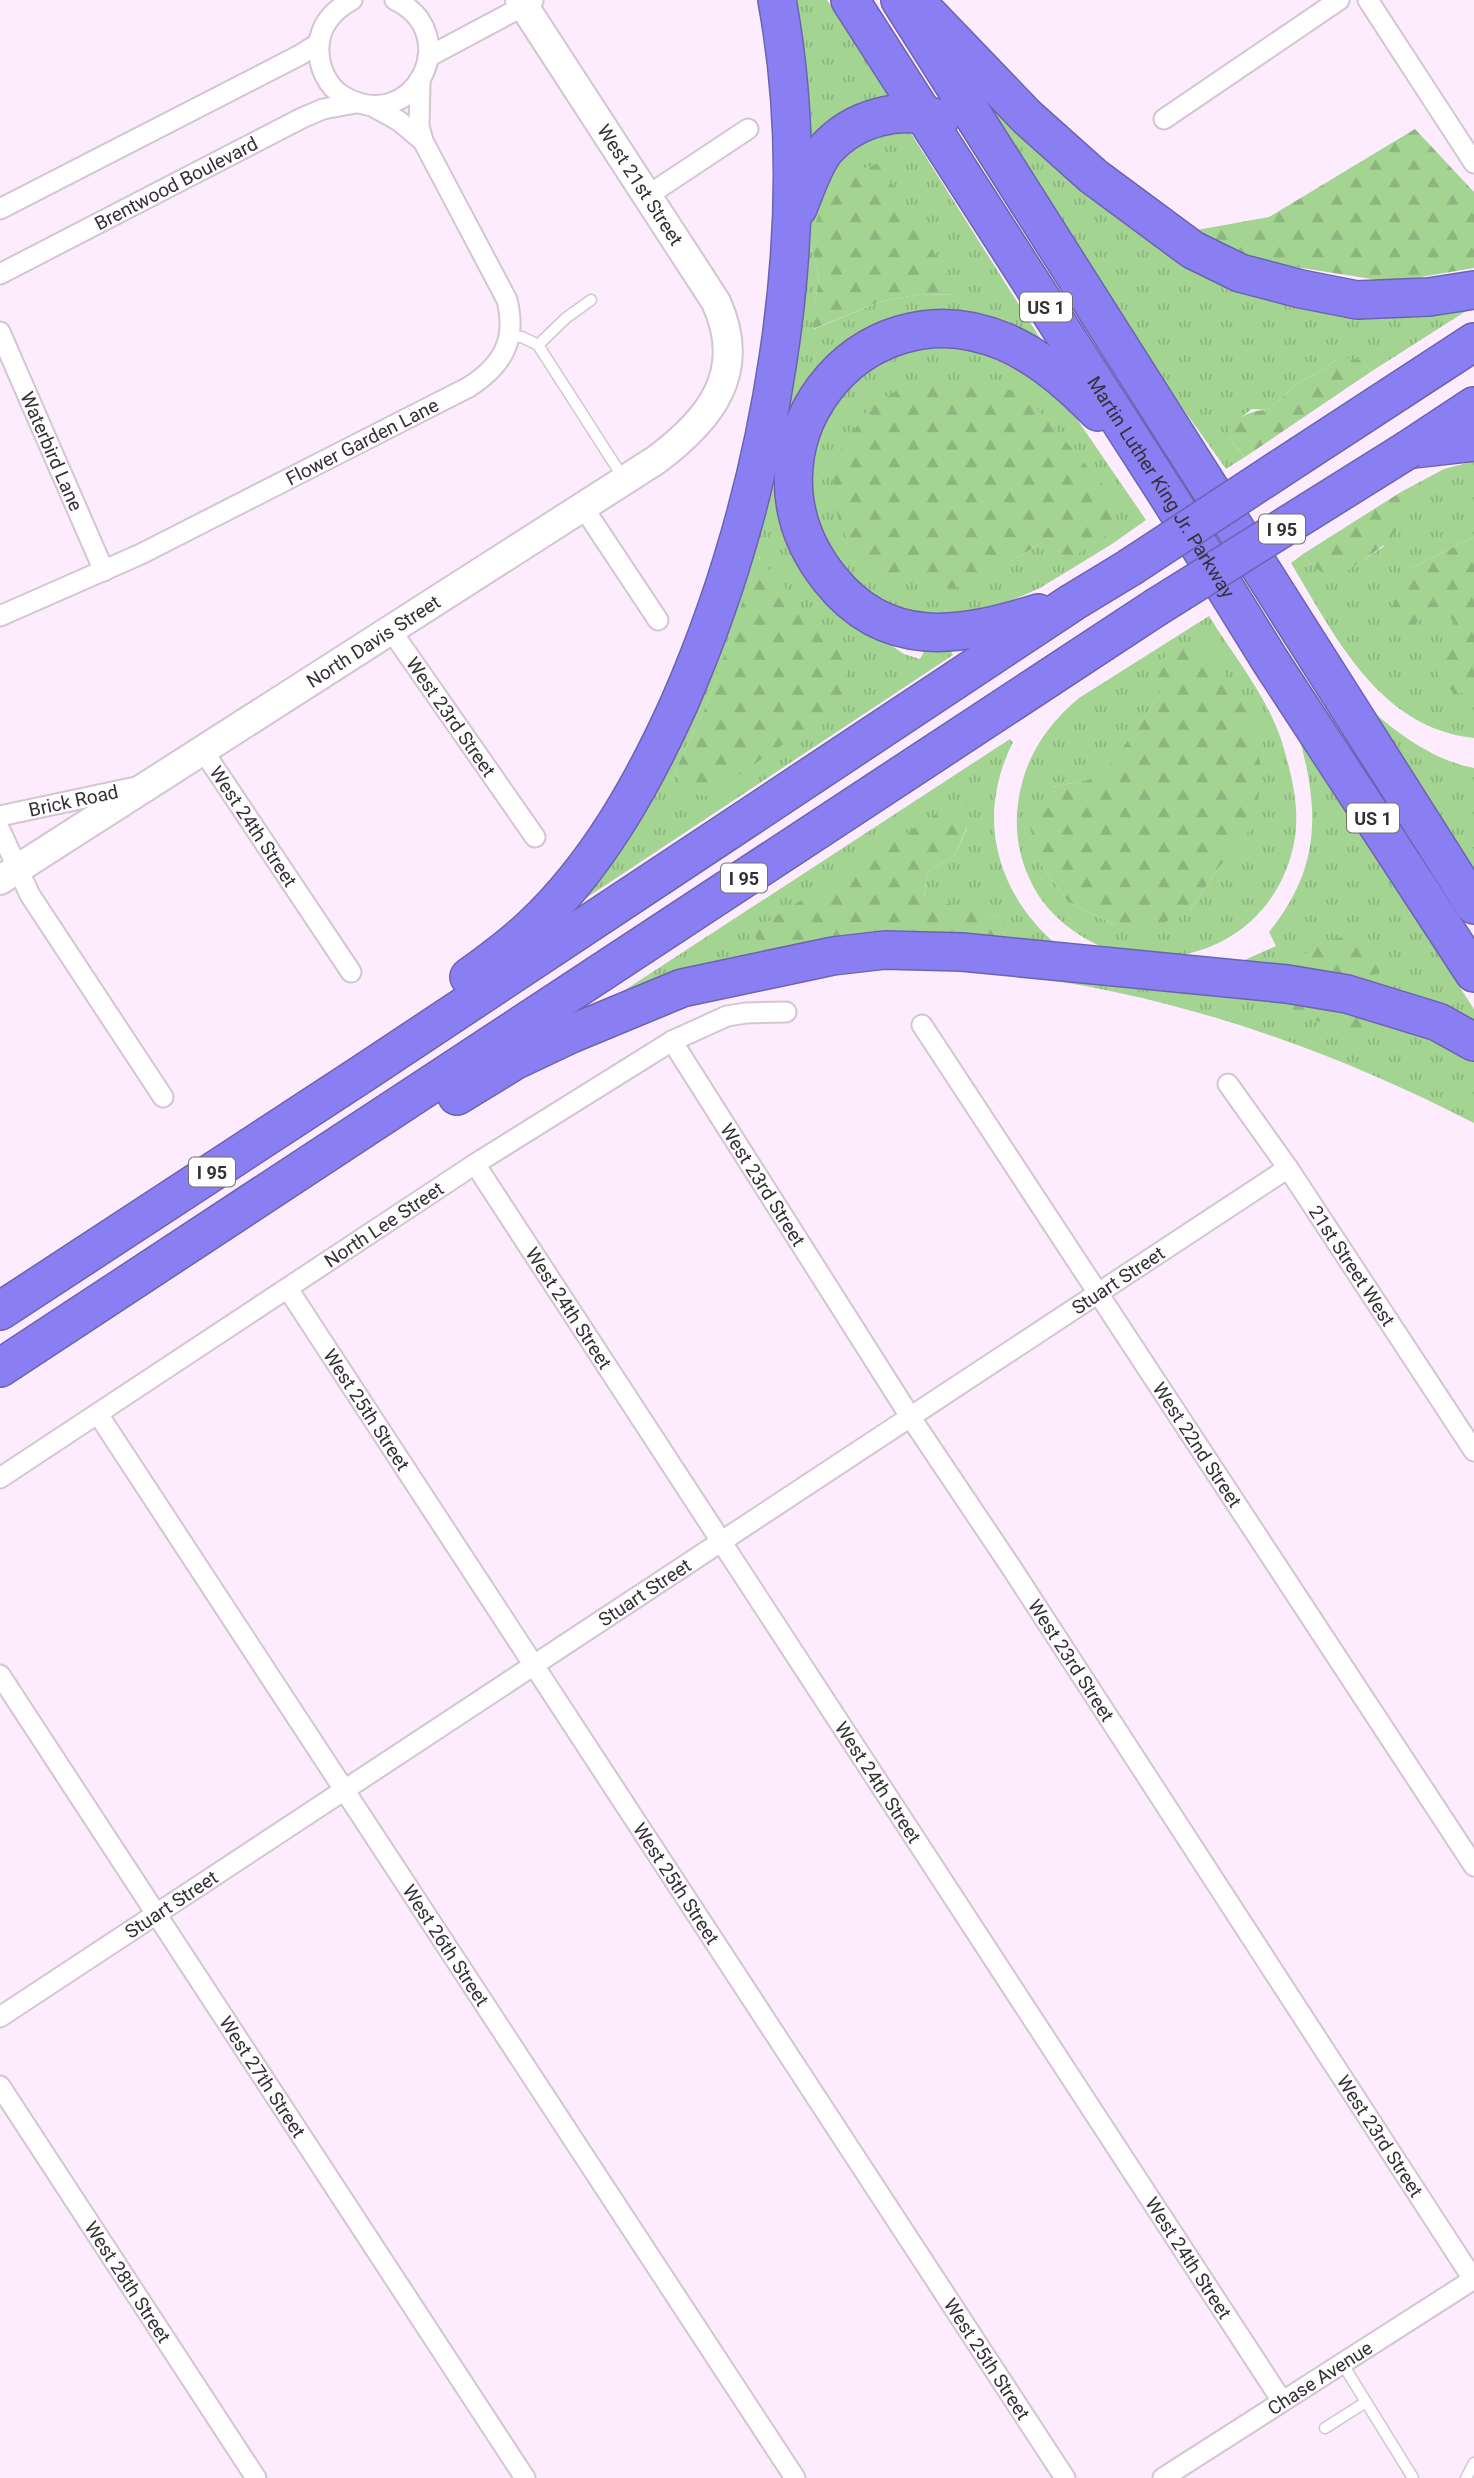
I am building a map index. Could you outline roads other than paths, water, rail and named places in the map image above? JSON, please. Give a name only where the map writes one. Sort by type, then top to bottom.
[{"type":"highway","points":[[777,0],[785,43],[790,96],[792,177],[788,267]]},
{"type":"highway","name":"Martin Luther King Jr. Parkway","points":[[849,0],[1170,499],[1271,662],[1474,973]]},
{"type":"highway","name":"Martin Luther King Jr. Parkway","points":[[900,0],[1474,905]]},
{"type":"highway","points":[[915,0],[954,44],[1027,117],[1093,176],[1193,250],[1240,273],[1357,300],[1429,297],[1474,290]]},
{"type":"highway","points":[[362,1074],[399,1025],[482,968],[532,927],[550,908],[585,867],[609,833],[653,759],[693,671],[712,621],[749,499],[762,446],[778,351],[795,214],[817,163],[826,150],[853,128],[870,120],[903,113],[922,113],[956,128],[991,156],[1013,180]]},
{"type":"highway","points":[[1073,602],[1013,621],[942,634],[897,627],[877,619],[846,597],[822,570],[808,548],[798,524],[793,497],[792,472],[802,425],[814,402],[830,382],[864,352],[909,332],[957,330],[1004,341],[1027,354],[1073,388],[1111,428],[1170,499]]},
{"type":"highway","name":"I 95","points":[[0,1311],[1073,602],[1474,342]]},
{"type":"highway","name":"I 95","points":[[0,1368],[1155,608],[1474,406]]},
{"type":"highway","points":[[1409,449],[1474,442]]},
{"type":"highway","points":[[334,1148],[426,1114],[526,1056],[571,1034],[682,988],[833,956],[885,950],[962,952],[1287,984],[1347,994],[1438,1022],[1474,1042]]},
{"type":"street","points":[[352,0],[339,7],[328,19],[318,43],[319,61],[326,79],[339,94],[399,121],[423,141]]},
{"type":"street","points":[[395,0],[410,9],[425,32],[428,57],[419,82],[419,126],[423,141],[501,286],[512,318],[510,336]]},
{"type":"street","points":[[1164,119],[1339,0]]},
{"type":"street","points":[[1368,0],[1474,163]]},
{"type":"street","points":[[428,57],[526,2]]},
{"type":"street","name":"West 21st Street","points":[[526,2],[716,302],[724,319],[728,351],[723,380]]},
{"type":"street","points":[[0,209],[300,55],[318,43]]},
{"type":"street","name":"Brentwood Boulevard","points":[[0,274],[302,118],[323,109],[388,104],[405,97],[419,82]]},
{"type":"street","points":[[647,196],[748,130]]},
{"type":"street","name":"Waterbird Lane","points":[[0,332],[104,570]]},
{"type":"street","name":"Flower Garden Lane","points":[[0,616],[104,570],[469,387],[495,366],[505,352],[510,336]]},
{"type":"street","name":"North Davis Street","points":[[8,874],[625,481],[671,449],[699,424],[723,380]]},
{"type":"street","points":[[583,507],[658,620]]},
{"type":"street","name":"West 23rd Street","points":[[390,629],[535,838]]},
{"type":"street","name":"West 24th Street","points":[[202,749],[351,972]]},
{"type":"street","name":"Brick Road","points":[[0,816],[149,784]]},
{"type":"street","points":[[0,830],[8,874],[30,895],[163,1097]]},
{"type":"street","name":"North Lee Street","points":[[0,1478],[475,1164],[672,1041],[727,1016],[786,1012]]},
{"type":"street","name":"West 22nd Street","points":[[922,1025],[1474,1866]]},
{"type":"street","name":"West 23rd Street","points":[[672,1041],[911,1418],[1012,1567],[1474,2280]]},
{"type":"street","name":"21st Street West","points":[[1228,1084],[1288,1168],[1474,1451]]},
{"type":"street","name":"West 24th Street","points":[[475,1164],[1282,2401]]},
{"type":"street","name":"Stuart Street","points":[[0,2017],[1288,1168]]},
{"type":"street","name":"West 25th Street","points":[[288,1289],[1065,2478]]},
{"type":"street","name":"West 26th Street","points":[[98,1414],[795,2478]]},
{"type":"street","name":"West 27th Street","points":[[0,1675],[525,2478]]},
{"type":"street","name":"West 28th Street","points":[[0,2086],[256,2478]]},
{"type":"street","name":"Chase Avenue","points":[[1163,2478],[1474,2280]]},
{"type":"lane","points":[[537,345],[566,318],[591,300]]},
{"type":"lane","points":[[510,336],[522,337],[537,345],[625,481]]},
{"type":"lane","points":[[1342,2363],[1413,2478]]},
{"type":"lane","points":[[1325,2428],[1367,2402]]},
{"type":"lane","points":[[1466,2478],[1474,2463]]}]
